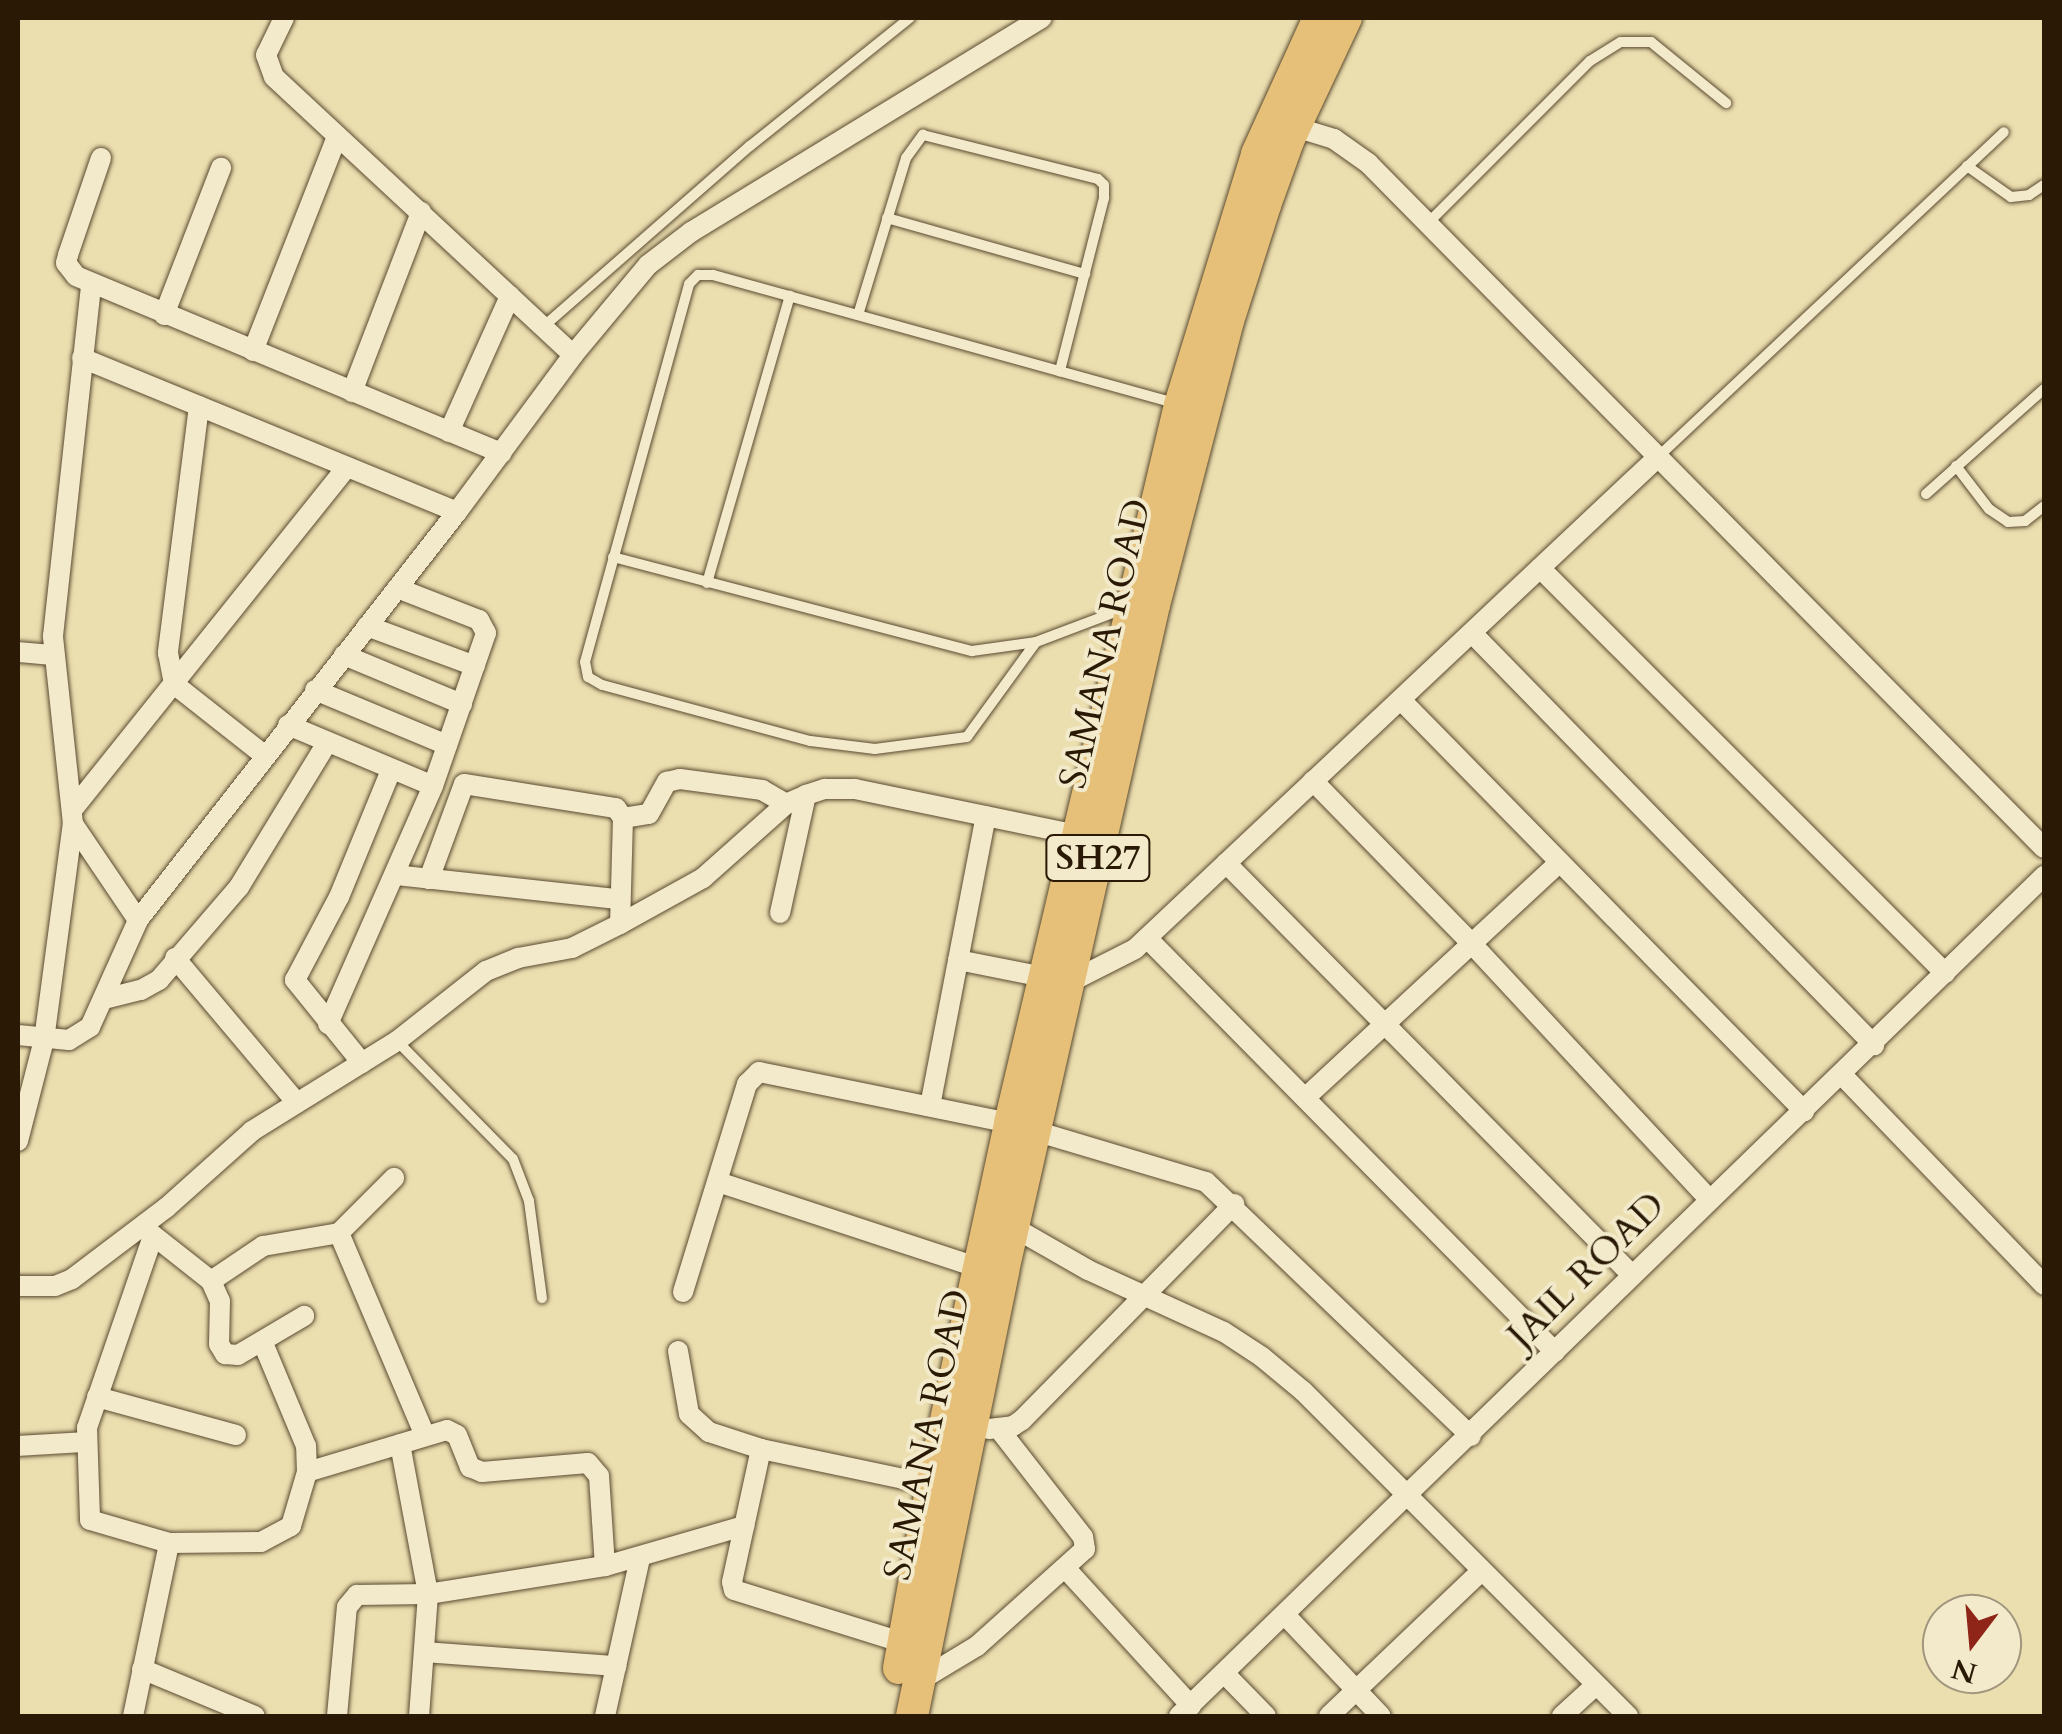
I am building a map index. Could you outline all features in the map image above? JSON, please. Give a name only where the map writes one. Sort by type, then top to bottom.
[{"type":"main road","name":"SAMANA ROAD","points":[[1057,979],[1076,835],[1132,606],[1192,408],[1257,154],[1318,18]]},
{"type":"main road","name":"SAMANA ROAD","points":[[889,1716],[932,1485],[980,1268],[1022,1127],[1154,605],[1192,408],[1295,127],[1346,18]]},
{"type":"main road","name":"SAMANA ROAD","points":[[912,1716],[985,1429],[1013,1227],[1022,1127]]},
{"type":"street","points":[[284,18],[270,43],[268,66],[337,137],[573,356]]},
{"type":"street","points":[[18,1035],[44,1040],[82,1035],[90,1027],[138,920],[457,512],[573,356],[648,265],[691,232],[1042,18]]},
{"type":"street","points":[[1295,127],[1350,147],[2044,848]]},
{"type":"street","points":[[253,351],[337,137]]},
{"type":"street","points":[[101,158],[66,264],[90,285],[502,453]]},
{"type":"street","points":[[164,315],[221,168]]},
{"type":"street","points":[[352,392],[421,212]]},
{"type":"street","points":[[18,1136],[44,1040],[73,816],[54,656],[90,285]]},
{"type":"street","points":[[450,432],[510,296]]},
{"type":"street","points":[[82,358],[457,512]]},
{"type":"street","points":[[199,406],[168,638],[174,684],[264,754]]},
{"type":"street","points":[[958,960],[1057,979],[1117,961],[1148,938],[1657,458]]},
{"type":"street","points":[[73,816],[347,467]]},
{"type":"street","points":[[1540,568],[1945,974]]},
{"type":"street","points":[[328,1024],[433,786],[486,634],[484,624],[397,588]]},
{"type":"street","points":[[367,626],[475,666]]},
{"type":"street","points":[[1472,632],[1874,1045]]},
{"type":"street","points":[[18,652],[54,656]]},
{"type":"street","points":[[344,655],[462,704]]},
{"type":"street","points":[[316,690],[447,746]]},
{"type":"street","points":[[1400,700],[1804,1111]]},
{"type":"street","points":[[288,725],[433,786]]},
{"type":"street","points":[[104,999],[151,986],[239,887],[327,743]]},
{"type":"street","points":[[362,1063],[296,986],[297,972],[339,897],[391,770]]},
{"type":"street","points":[[623,818],[649,814],[668,782],[680,779],[762,790],[786,804]]},
{"type":"street","points":[[1314,782],[1472,944],[1709,1199]]},
{"type":"street","points":[[429,879],[464,784],[616,808],[623,818],[620,924]]},
{"type":"street","points":[[18,1286],[56,1286],[72,1280],[148,1231],[252,1131],[397,1041],[486,971],[518,958],[572,948],[704,878],[786,804],[806,795],[825,789],[855,789],[1076,835]]},
{"type":"street","points":[[780,913],[806,795]]},
{"type":"street","points":[[73,816],[138,920]]},
{"type":"street","points":[[930,1106],[986,816]]},
{"type":"street","points":[[1305,1098],[1560,862]]},
{"type":"street","points":[[1226,863],[1632,1276]]},
{"type":"street","points":[[394,875],[618,900]]},
{"type":"street","name":"JAIL ROAD","points":[[1185,1711],[1409,1497],[1709,1199],[1843,1076],[2044,876]]},
{"type":"street","points":[[1148,938],[1555,1352]]},
{"type":"street","points":[[176,958],[297,1103]]},
{"type":"street","points":[[683,1292],[747,1084],[759,1072],[1022,1127],[1184,1172],[1206,1182],[1234,1204],[1471,1436]]},
{"type":"street","points":[[1843,1076],[2044,1285]]},
{"type":"street","points":[[211,1282],[263,1246],[338,1233],[394,1178]]},
{"type":"street","points":[[718,1182],[980,1268]]},
{"type":"street","points":[[919,1681],[976,1646],[1066,1570],[1084,1549],[1082,1537],[985,1429],[1022,1420],[1234,1204]]},
{"type":"street","points":[[1013,1227],[1143,1296],[1224,1332],[1262,1357],[1303,1391],[1628,1716]]},
{"type":"street","points":[[148,1231],[211,1282],[221,1309],[220,1350],[238,1355],[304,1316]]},
{"type":"street","points":[[148,1231],[86,1442],[90,1520],[170,1543],[260,1542],[282,1534],[294,1518],[307,1472],[306,1446],[263,1343]]},
{"type":"street","points":[[338,1233],[425,1436]]},
{"type":"street","points":[[678,1351],[685,1404],[697,1424],[762,1449],[932,1485]]},
{"type":"street","points":[[97,1397],[236,1436]]},
{"type":"street","points":[[307,1472],[425,1436],[453,1432],[470,1467],[482,1472],[575,1462],[596,1467],[605,1566]]},
{"type":"street","points":[[18,1446],[86,1442]]},
{"type":"street","points":[[400,1444],[428,1594],[420,1716]]},
{"type":"street","points":[[762,1449],[732,1582],[734,1590],[904,1644]]},
{"type":"street","points":[[337,1716],[339,1601],[364,1594],[428,1594],[605,1566],[744,1526]]},
{"type":"street","points":[[133,1716],[170,1543]]},
{"type":"street","points":[[605,1716],[640,1558]]},
{"type":"street","points":[[1066,1570],[1185,1711]]},
{"type":"street","points":[[1329,1716],[1481,1571]]},
{"type":"street","points":[[1285,1616],[1381,1716]]},
{"type":"street","points":[[424,1652],[616,1666]]},
{"type":"street","points":[[142,1669],[254,1716]]},
{"type":"street","points":[[1224,1674],[1266,1716]]},
{"type":"street","points":[[1562,1716],[1596,1684]]},
{"type":"lane","points":[[542,327],[750,146],[910,18]]},
{"type":"lane","points":[[1428,224],[1590,61],[1621,42],[1651,42],[1726,103]]},
{"type":"lane","points":[[1657,458],[2004,132]]},
{"type":"lane","points":[[858,315],[906,158],[923,135],[1098,179],[1104,185],[1104,198],[1060,372]]},
{"type":"lane","points":[[1967,166],[2011,197],[2029,195],[2044,185]]},
{"type":"lane","points":[[887,218],[1085,274]]},
{"type":"lane","points":[[1036,642],[978,727],[958,741],[875,750],[810,740],[602,685],[588,676],[585,662],[693,279],[713,274],[1192,408]]},
{"type":"lane","points":[[707,583],[790,296]]},
{"type":"lane","points":[[1926,494],[2044,388]]},
{"type":"lane","points":[[1956,466],[1988,508],[2008,522],[2026,521],[2044,506]]},
{"type":"lane","points":[[613,557],[946,648],[990,650],[1036,642],[1132,606]]},
{"type":"lane","points":[[397,1041],[513,1160],[529,1201],[542,1298]]}]
